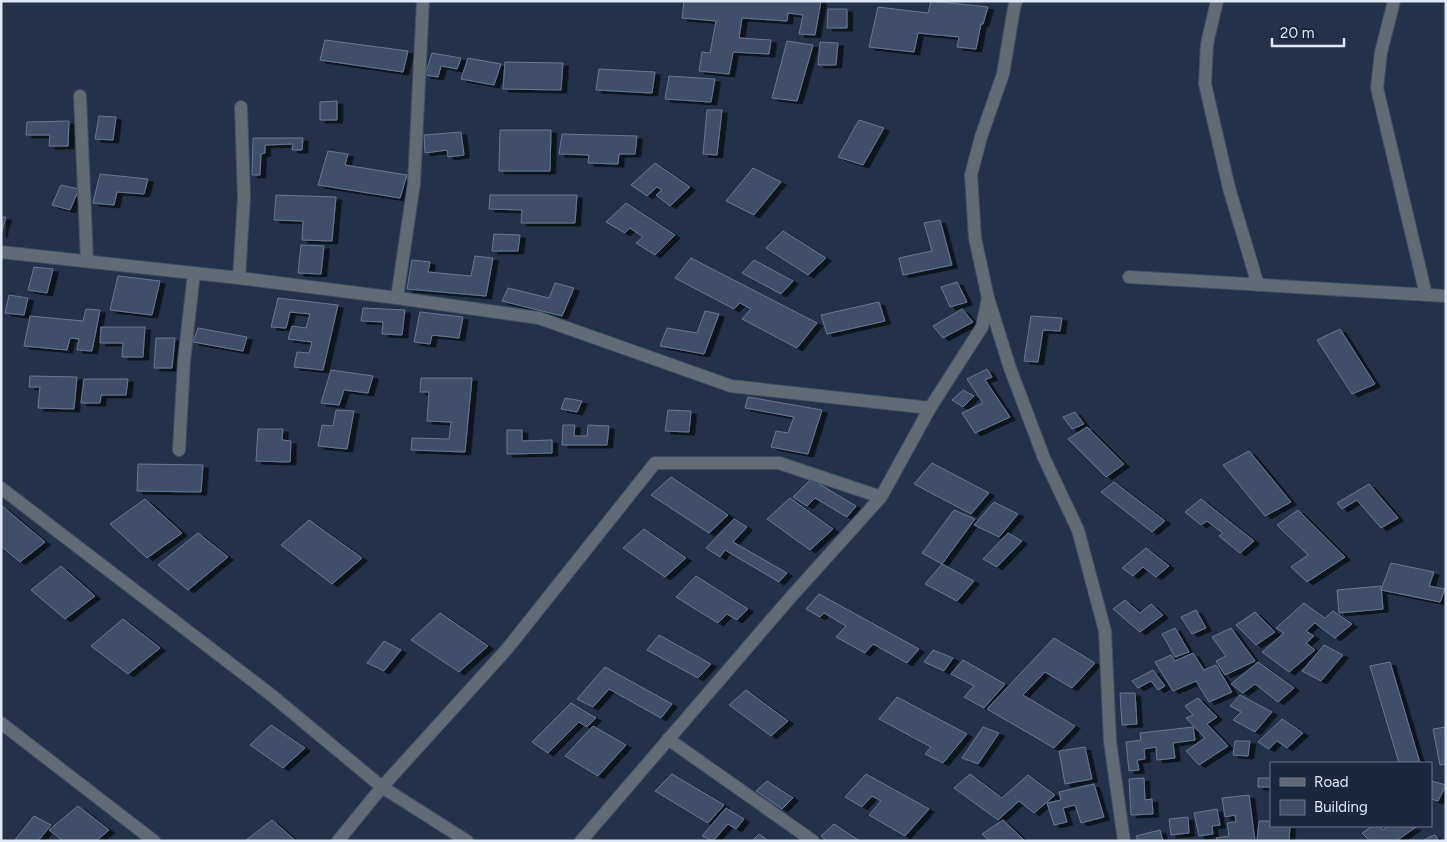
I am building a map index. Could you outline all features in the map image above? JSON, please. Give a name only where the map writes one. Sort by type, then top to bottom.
[{"type":"street","points":[[397,298],[414,183],[423,1]]},
{"type":"street","points":[[1016,1],[1003,74],[981,138],[971,175],[975,238],[988,298],[1010,368],[1044,458],[1078,530],[1105,631],[1110,741],[1124,841]]},
{"type":"street","points":[[1217,1],[1207,44],[1205,84],[1229,188],[1258,285]]},
{"type":"street","points":[[1394,1],[1381,52],[1377,88],[1426,295]]},
{"type":"street","points":[[80,96],[87,261]]},
{"type":"street","points":[[239,278],[244,197],[241,107]]},
{"type":"street","points":[[1,252],[239,278],[538,318],[731,386],[930,408]]},
{"type":"street","points":[[179,450],[184,361],[194,273]]},
{"type":"street","points":[[1128,277],[1446,296]]},
{"type":"street","points":[[581,841],[790,598],[881,497],[930,408],[982,327],[988,298]]},
{"type":"street","points":[[338,841],[382,787],[507,650],[656,463],[779,463],[881,497]]},
{"type":"street","points":[[1,488],[270,694],[382,787],[467,841]]},
{"type":"street","points":[[1,723],[154,841]]},
{"type":"street","points":[[668,739],[813,841]]},
{"type":"building","points":[[684,1],[821,1],[815,35],[799,34],[803,15],[788,13],[787,21],[742,18],[739,38],[771,40],[769,54],[733,52],[729,74],[699,71],[702,52],[710,53],[716,21],[682,18]]},
{"type":"building","points":[[931,1],[988,7],[983,24],[981,24],[976,49],[957,47],[959,37],[918,33],[914,52],[869,47],[878,7],[928,13]]},
{"type":"building","points":[[828,9],[847,9],[847,28],[827,28]]},
{"type":"building","points":[[325,40],[408,51],[403,72],[320,60]]},
{"type":"building","points":[[787,41],[813,45],[797,101],[772,98]]},
{"type":"building","points":[[820,42],[838,43],[836,65],[818,65]]},
{"type":"building","points":[[432,53],[461,58],[457,69],[441,66],[438,77],[425,75]]},
{"type":"building","points":[[468,58],[501,64],[494,85],[461,79]]},
{"type":"building","points":[[505,62],[563,63],[561,90],[503,89]]},
{"type":"building","points":[[599,69],[655,72],[652,93],[596,90]]},
{"type":"building","points":[[669,76],[715,79],[711,102],[665,99]]},
{"type":"building","points":[[337,101],[337,120],[320,120],[320,102]]},
{"type":"building","points":[[707,110],[722,110],[717,155],[703,154]]},
{"type":"building","points":[[99,116],[116,117],[113,140],[95,139]]},
{"type":"building","points":[[859,120],[884,128],[863,165],[838,157]]},
{"type":"building","points":[[69,121],[68,146],[49,146],[50,135],[26,135],[27,122]]},
{"type":"building","points":[[500,130],[551,130],[550,171],[499,171]]},
{"type":"building","points":[[461,132],[464,155],[448,157],[447,150],[425,153],[424,135]]},
{"type":"building","points":[[562,134],[637,136],[635,154],[619,154],[618,164],[588,163],[589,155],[559,154]]},
{"type":"building","points":[[253,138],[303,138],[302,150],[292,150],[293,144],[265,145],[265,153],[261,154],[260,175],[252,175]]},
{"type":"building","points":[[328,151],[348,154],[345,165],[407,175],[400,198],[318,185]]},
{"type":"building","points":[[655,163],[690,187],[670,206],[656,195],[662,190],[657,187],[647,196],[631,185]]},
{"type":"building","points":[[753,168],[781,182],[754,215],[726,201]]},
{"type":"building","points":[[100,174],[148,179],[144,194],[117,192],[114,205],[93,203]]},
{"type":"building","points":[[61,185],[79,189],[70,210],[52,205]]},
{"type":"building","points":[[276,195],[336,197],[332,241],[302,240],[303,221],[274,220]]},
{"type":"building","points":[[490,195],[577,195],[575,223],[521,223],[522,210],[489,209]]},
{"type":"building","points":[[626,203],[675,235],[655,255],[636,243],[643,237],[630,228],[625,233],[606,222]]},
{"type":"building","points":[[1,217],[6,217],[1,235]]},
{"type":"building","points":[[940,220],[952,265],[903,275],[899,258],[932,251],[924,223]]},
{"type":"building","points":[[783,231],[826,258],[808,275],[766,248]]},
{"type":"building","points":[[494,234],[520,235],[518,251],[492,251]]},
{"type":"building","points":[[301,245],[324,246],[321,274],[298,273]]},
{"type":"building","points":[[475,256],[493,258],[486,296],[407,289],[412,260],[430,262],[428,272],[471,276]]},
{"type":"building","points":[[691,258],[817,323],[797,348],[742,319],[751,309],[740,303],[734,309],[675,278]]},
{"type":"building","points":[[754,260],[793,281],[781,294],[742,273]]},
{"type":"building","points":[[34,267],[53,269],[47,293],[28,290]]},
{"type":"building","points":[[118,276],[160,281],[152,315],[110,310]]},
{"type":"building","points":[[957,282],[967,302],[950,307],[941,287]]},
{"type":"building","points":[[555,283],[574,288],[562,316],[502,301],[508,288],[549,298]]},
{"type":"building","points":[[9,295],[28,298],[24,315],[5,313]]},
{"type":"building","points":[[278,298],[338,305],[323,370],[294,367],[297,352],[309,353],[312,342],[288,339],[292,326],[306,328],[310,314],[290,312],[286,328],[271,327]]},
{"type":"building","points":[[879,302],[885,321],[827,334],[821,315]]},
{"type":"building","points":[[363,308],[405,310],[402,335],[382,334],[383,322],[361,321]]},
{"type":"building","points":[[86,309],[100,310],[92,351],[77,350],[79,339],[70,338],[67,350],[24,346],[30,316],[83,321]]},
{"type":"building","points":[[962,309],[973,322],[943,338],[933,326]]},
{"type":"building","points":[[705,311],[719,314],[704,354],[660,346],[667,328],[697,333]]},
{"type":"building","points":[[420,312],[463,317],[459,338],[432,335],[430,344],[414,342]]},
{"type":"building","points":[[1031,316],[1062,318],[1060,331],[1043,330],[1038,362],[1024,361]]},
{"type":"building","points":[[101,327],[145,327],[143,357],[122,357],[123,343],[100,343]]},
{"type":"building","points":[[198,328],[247,337],[243,351],[193,342]]},
{"type":"building","points":[[1340,329],[1375,384],[1352,394],[1317,340]]},
{"type":"building","points":[[156,338],[175,338],[172,368],[154,368]]},
{"type":"building","points":[[987,369],[992,377],[985,380],[1010,417],[975,433],[962,413],[983,403],[967,379]]},
{"type":"building","points":[[331,370],[373,376],[368,393],[344,390],[339,405],[321,403]]},
{"type":"building","points":[[30,376],[77,377],[74,409],[38,408],[40,387],[29,387]]},
{"type":"building","points":[[421,378],[472,378],[465,452],[411,450],[412,438],[449,439],[451,422],[427,421],[429,392],[420,392]]},
{"type":"building","points":[[84,379],[128,379],[126,395],[101,395],[100,403],[81,403]]},
{"type":"building","points":[[963,390],[974,396],[963,407],[952,400]]},
{"type":"building","points":[[748,397],[822,410],[808,454],[771,447],[776,431],[788,433],[794,417],[745,408]]},
{"type":"building","points":[[565,398],[582,401],[577,412],[561,409]]},
{"type":"building","points":[[336,410],[354,411],[347,449],[318,446],[322,425],[333,426]]},
{"type":"building","points":[[668,410],[691,411],[689,432],[665,431]]},
{"type":"building","points":[[1075,412],[1084,424],[1072,429],[1063,417]]},
{"type":"building","points":[[563,425],[575,425],[574,436],[587,436],[588,425],[609,426],[607,445],[562,445]]},
{"type":"building","points":[[1087,427],[1124,464],[1106,477],[1068,439]]},
{"type":"building","points":[[258,429],[283,429],[282,440],[291,441],[290,462],[256,461]]},
{"type":"building","points":[[507,430],[522,430],[522,441],[552,440],[552,453],[507,454]]},
{"type":"building","points":[[1249,451],[1291,502],[1265,516],[1223,465]]},
{"type":"building","points":[[932,463],[989,493],[971,514],[914,484]]},
{"type":"building","points":[[138,464],[203,465],[201,492],[137,491]]},
{"type":"building","points":[[671,477],[728,515],[709,533],[651,495]]},
{"type":"building","points":[[811,479],[856,506],[847,517],[815,498],[807,506],[793,497]]},
{"type":"building","points":[[1114,482],[1165,521],[1152,532],[1101,492]]},
{"type":"building","points":[[1369,484],[1398,518],[1381,528],[1357,500],[1342,509],[1337,503]]},
{"type":"building","points":[[790,498],[833,529],[810,550],[767,519]]},
{"type":"building","points":[[145,499],[182,533],[147,558],[110,524]]},
{"type":"building","points":[[1201,499],[1254,541],[1240,553],[1219,536],[1223,533],[1207,521],[1201,525],[1185,512]]},
{"type":"building","points":[[994,502],[1018,514],[999,537],[974,525]]},
{"type":"building","points":[[2,506],[45,542],[20,562],[1,546]]},
{"type":"building","points":[[954,510],[975,519],[942,564],[922,553]]},
{"type":"building","points":[[1298,510],[1345,557],[1307,582],[1291,567],[1308,555],[1277,525]]},
{"type":"building","points":[[734,519],[747,527],[733,542],[787,573],[779,582],[725,550],[720,557],[706,548]]},
{"type":"building","points":[[309,520],[362,558],[332,584],[281,545]]},
{"type":"building","points":[[644,529],[686,558],[665,577],[623,548]]},
{"type":"building","points":[[198,533],[228,557],[188,590],[158,565]]},
{"type":"building","points":[[1008,533],[1022,541],[997,567],[983,559]]},
{"type":"building","points":[[1146,548],[1169,566],[1156,577],[1143,567],[1133,576],[1122,568]]},
{"type":"building","points":[[1391,563],[1434,572],[1429,586],[1445,589],[1440,602],[1381,590]]},
{"type":"building","points":[[942,564],[974,581],[957,601],[925,584]]},
{"type":"building","points":[[61,566],[95,596],[65,619],[31,590]]},
{"type":"building","points":[[696,576],[748,609],[737,620],[727,614],[718,623],[676,597]]},
{"type":"building","points":[[1381,586],[1383,609],[1339,613],[1337,590]]},
{"type":"building","points":[[819,594],[919,649],[907,663],[873,644],[865,653],[836,637],[846,626],[824,613],[820,617],[806,609]]},
{"type":"building","points":[[1125,600],[1140,613],[1151,604],[1163,615],[1140,632],[1113,609]]},
{"type":"building","points":[[1304,603],[1325,618],[1333,611],[1352,624],[1335,638],[1315,623],[1306,631],[1314,636],[1306,643],[1315,650],[1289,672],[1262,652],[1284,633],[1276,628]]},
{"type":"building","points":[[1196,610],[1206,628],[1192,634],[1181,617]]},
{"type":"building","points":[[1255,612],[1275,632],[1256,645],[1236,625]]},
{"type":"building","points":[[440,613],[488,646],[459,672],[411,640]]},
{"type":"building","points":[[123,619],[160,648],[128,674],[91,646]]},
{"type":"building","points":[[1175,628],[1189,652],[1175,657],[1162,634]]},
{"type":"building","points":[[1231,628],[1255,661],[1225,675],[1216,661],[1226,656],[1212,637]]},
{"type":"building","points":[[659,635],[711,664],[698,678],[647,650]]},
{"type":"building","points":[[1054,638],[1095,663],[1072,688],[1045,672],[1023,695],[1075,726],[1054,748],[987,709]]},
{"type":"building","points":[[384,641],[401,650],[384,671],[367,663]]},
{"type":"building","points":[[1324,645],[1343,655],[1321,681],[1302,671]]},
{"type":"building","points":[[933,650],[953,658],[944,671],[924,662]]},
{"type":"building","points":[[1193,653],[1204,670],[1216,665],[1232,692],[1209,702],[1196,681],[1173,691],[1155,662],[1171,655],[1175,661]]},
{"type":"building","points":[[963,660],[1005,684],[984,708],[964,697],[974,686],[951,674]]},
{"type":"building","points":[[1258,662],[1294,688],[1278,702],[1255,684],[1243,693],[1231,684]]},
{"type":"building","points":[[1390,662],[1420,762],[1399,762],[1370,666]]},
{"type":"building","points":[[605,667],[672,704],[661,718],[609,689],[593,707],[577,699]]},
{"type":"building","points":[[1153,670],[1165,686],[1158,690],[1151,681],[1138,688],[1132,681]]},
{"type":"building","points":[[746,690],[788,721],[771,736],[729,705]]},
{"type":"building","points":[[1120,693],[1135,693],[1137,724],[1122,725]]},
{"type":"building","points":[[1240,695],[1272,712],[1255,732],[1233,720],[1241,712],[1230,706]]},
{"type":"building","points":[[897,697],[967,734],[943,763],[925,754],[931,747],[879,719]]},
{"type":"building","points":[[1198,698],[1217,717],[1207,724],[1228,746],[1199,765],[1186,751],[1205,738],[1186,718],[1193,715],[1185,706]]},
{"type":"building","points":[[571,703],[596,718],[587,727],[579,722],[548,753],[532,742]]},
{"type":"building","points":[[1282,719],[1303,733],[1287,748],[1277,741],[1269,749],[1258,742]]},
{"type":"building","points":[[271,725],[305,748],[283,768],[250,745]]},
{"type":"building","points":[[593,726],[626,745],[598,776],[565,756]]},
{"type":"building","points":[[983,727],[999,733],[978,764],[962,758]]},
{"type":"building","points":[[1193,727],[1195,740],[1173,743],[1175,758],[1157,760],[1156,747],[1144,749],[1145,759],[1137,760],[1139,770],[1129,771],[1126,742],[1141,740],[1140,733]]},
{"type":"building","points":[[1446,727],[1446,764],[1440,765],[1433,729]]},
{"type":"building","points":[[1235,741],[1250,741],[1248,756],[1233,755]]},
{"type":"building","points":[[1085,747],[1092,779],[1065,784],[1059,751]]},
{"type":"building","points":[[672,774],[724,805],[708,823],[655,791]]},
{"type":"building","points":[[866,774],[929,809],[905,836],[869,815],[881,801],[872,796],[862,807],[845,797]]},
{"type":"building","points":[[970,774],[1002,798],[1028,775],[1055,795],[1034,813],[1019,801],[998,820],[954,788]]},
{"type":"building","points":[[1144,778],[1145,800],[1152,799],[1153,814],[1131,815],[1129,779]]},
{"type":"building","points":[[1258,778],[1270,778],[1270,787],[1258,787]]},
{"type":"building","points":[[767,781],[793,798],[782,809],[756,791]]},
{"type":"building","points":[[1432,781],[1446,785],[1438,801],[1432,799]]},
{"type":"building","points":[[1094,784],[1104,817],[1081,823],[1075,805],[1063,808],[1067,822],[1054,825],[1047,803],[1061,800],[1059,792]]},
{"type":"building","points":[[1249,795],[1255,841],[1217,841],[1216,838],[1229,836],[1227,823],[1236,822],[1235,815],[1225,817],[1222,798]]},
{"type":"building","points":[[78,806],[109,830],[96,841],[63,841],[49,830]]},
{"type":"building","points":[[726,808],[744,819],[736,829],[728,824],[713,841],[702,836]]},
{"type":"building","points":[[1217,809],[1220,825],[1212,826],[1213,834],[1199,836],[1194,813]]},
{"type":"building","points":[[34,816],[51,825],[38,841],[14,841]]},
{"type":"building","points":[[1188,817],[1189,833],[1171,835],[1169,819]]},
{"type":"building","points":[[272,820],[296,841],[245,841]]},
{"type":"building","points":[[1003,820],[1025,841],[989,841],[982,834]]},
{"type":"building","points":[[1259,821],[1270,821],[1270,827],[1290,827],[1289,841],[1257,841]]},
{"type":"building","points":[[834,824],[860,841],[827,841],[821,836]]},
{"type":"building","points":[[1371,827],[1380,827],[1383,830],[1388,827],[1416,827],[1396,841],[1370,841],[1362,833]]},
{"type":"building","points":[[1160,830],[1163,841],[1138,841],[1136,836]]},
{"type":"building","points":[[759,834],[769,841],[752,841]]},
{"type":"building","points":[[1435,835],[1439,841],[1423,841],[1429,837]]}]
